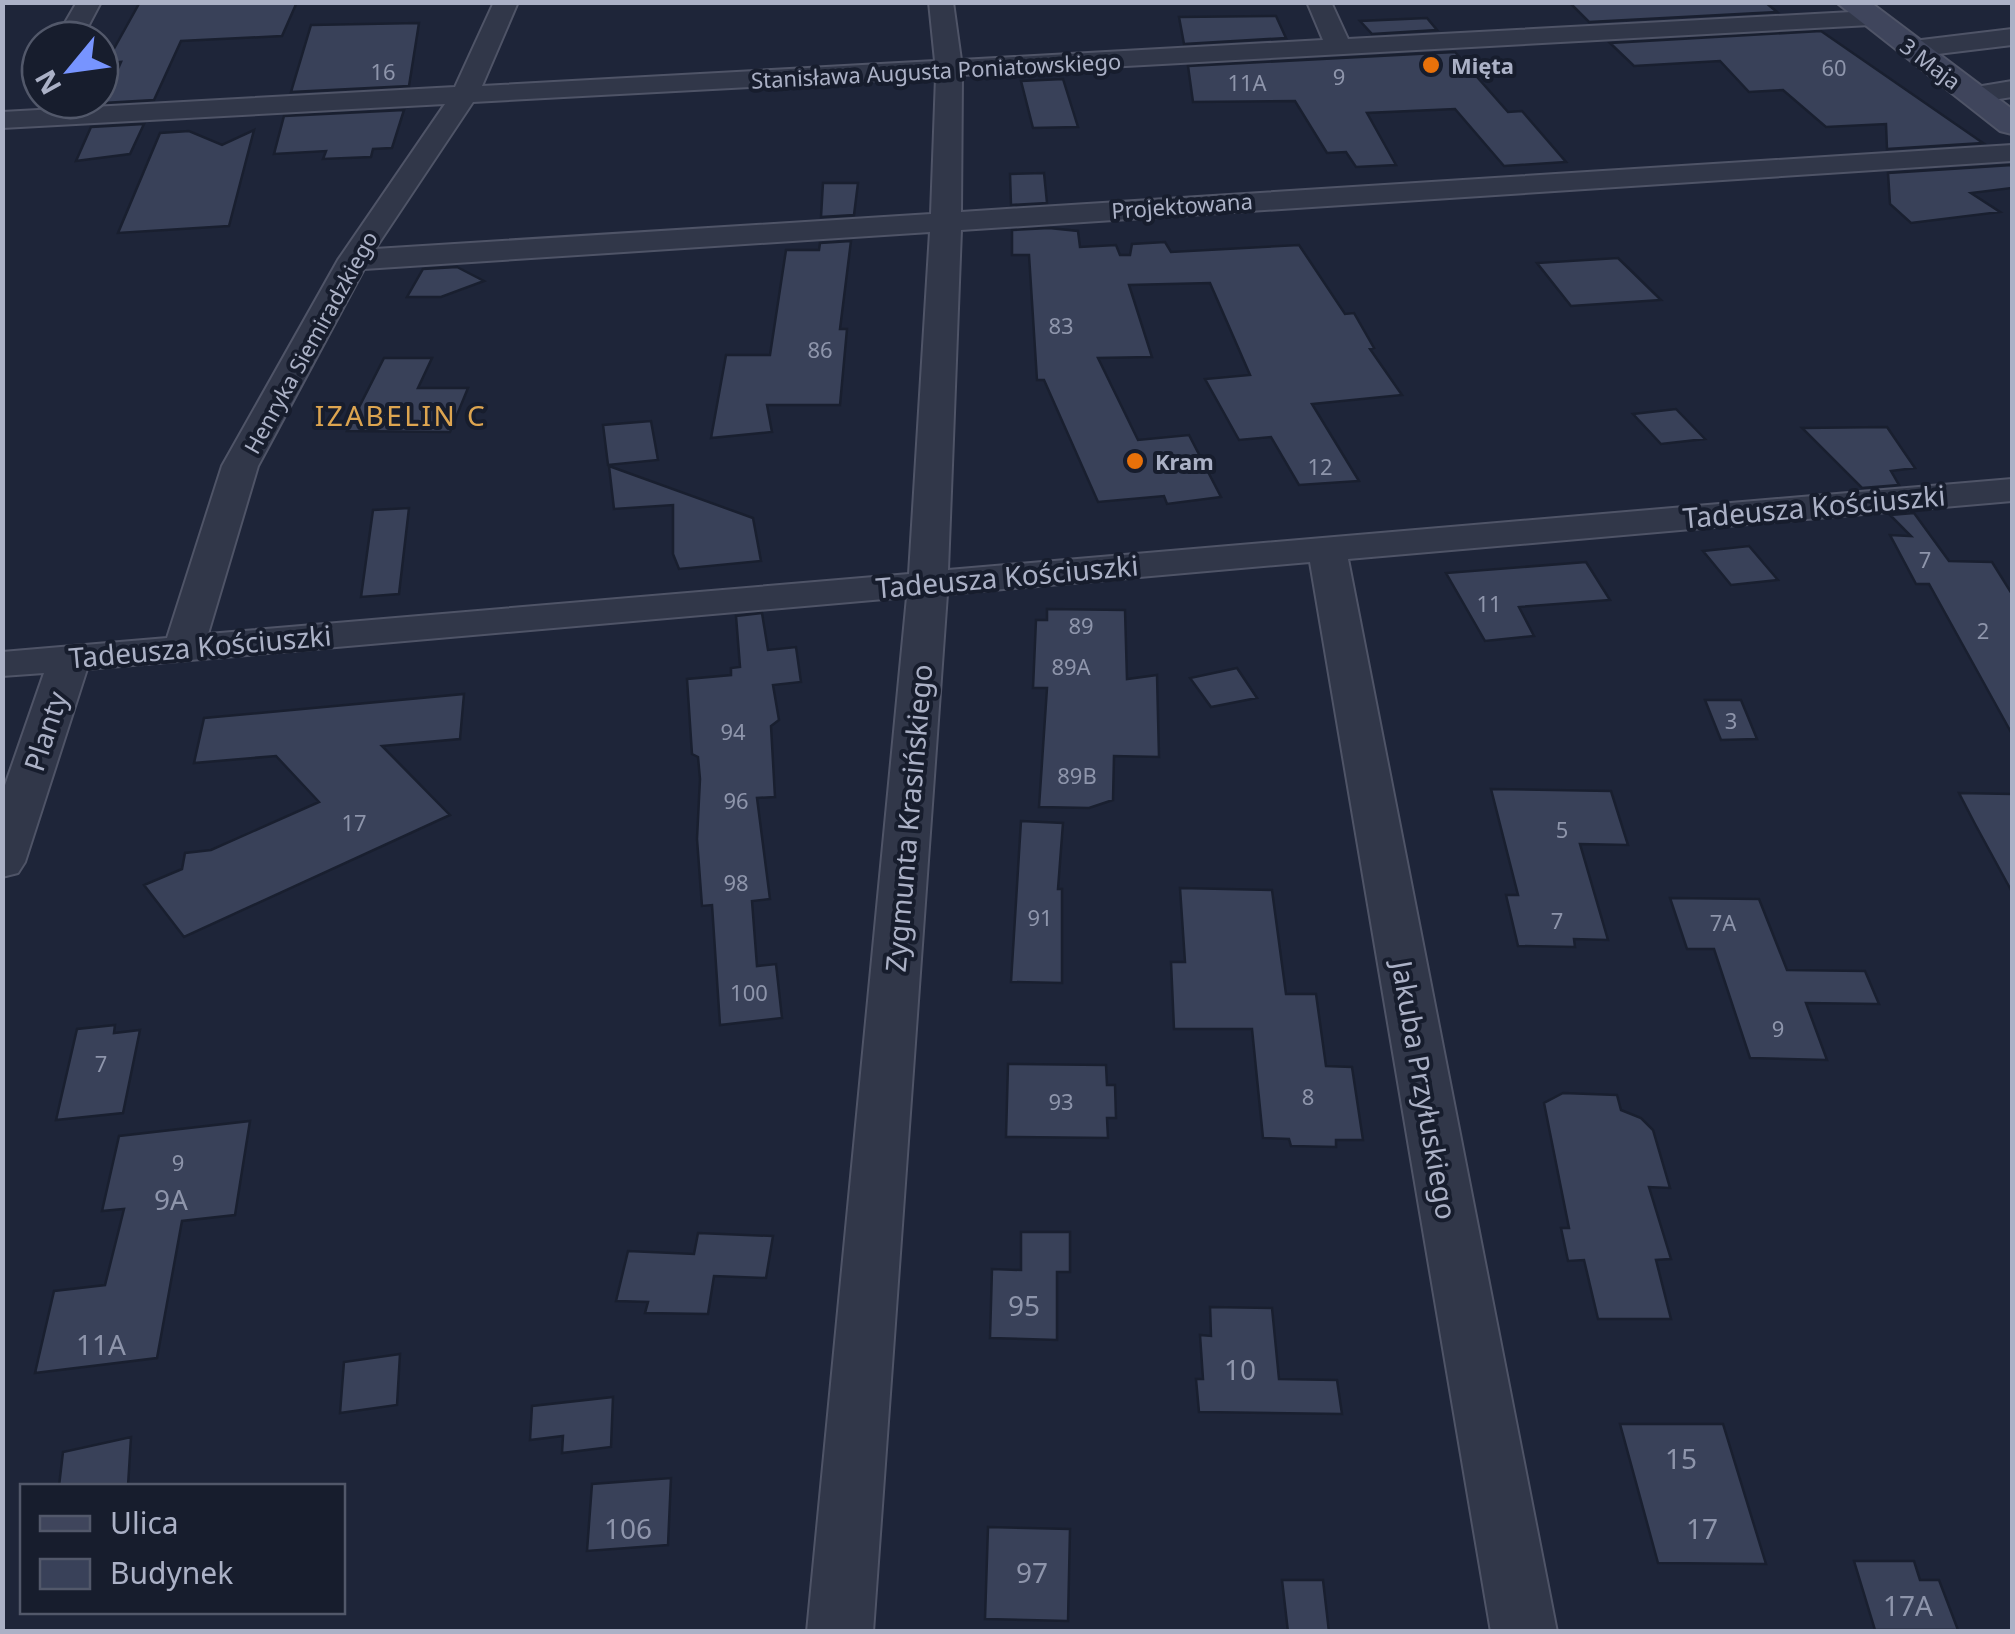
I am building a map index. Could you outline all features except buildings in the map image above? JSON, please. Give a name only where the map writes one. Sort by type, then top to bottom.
[{"type":"street","name":"Henryka Siemiradzkiego","points":[[184,648],[240,466],[352,260],[465,94],[506,2]]},
{"type":"street","name":"Zygmunta Krasińskiego","points":[[840,1632],[928,582],[946,220],[949,70],[941,2]]},
{"type":"street","points":[[1319,2],[1339,48]]},
{"type":"street","name":"Stanisława Augusta Poniatowskiego","points":[[12,128],[465,94],[1339,48],[1860,10]]},
{"type":"street","name":"3 Maja","points":[[1860,10],[2012,124]]},
{"type":"street","points":[[1914,50],[2012,37]]},
{"type":"street","points":[[1973,94],[2012,89]]},
{"type":"street","name":"Projektowana","points":[[352,260],[2012,153]]},
{"type":"street","name":"Tadeusza Kościuszki","points":[[2,664],[1327,548],[2008,497]]},
{"type":"street","name":"Jakuba Przyłuskiego","points":[[1327,548],[1524,1632]]},
{"type":"street","name":"Planty","points":[[2,862],[70,658]]},
{"type":"place","name":"Mięta","points":[[1431,65]]},
{"type":"place","name":"Kram","points":[[1135,461]]},
{"type":"district","name":"IZABELIN C","points":[[401,415]]}]
